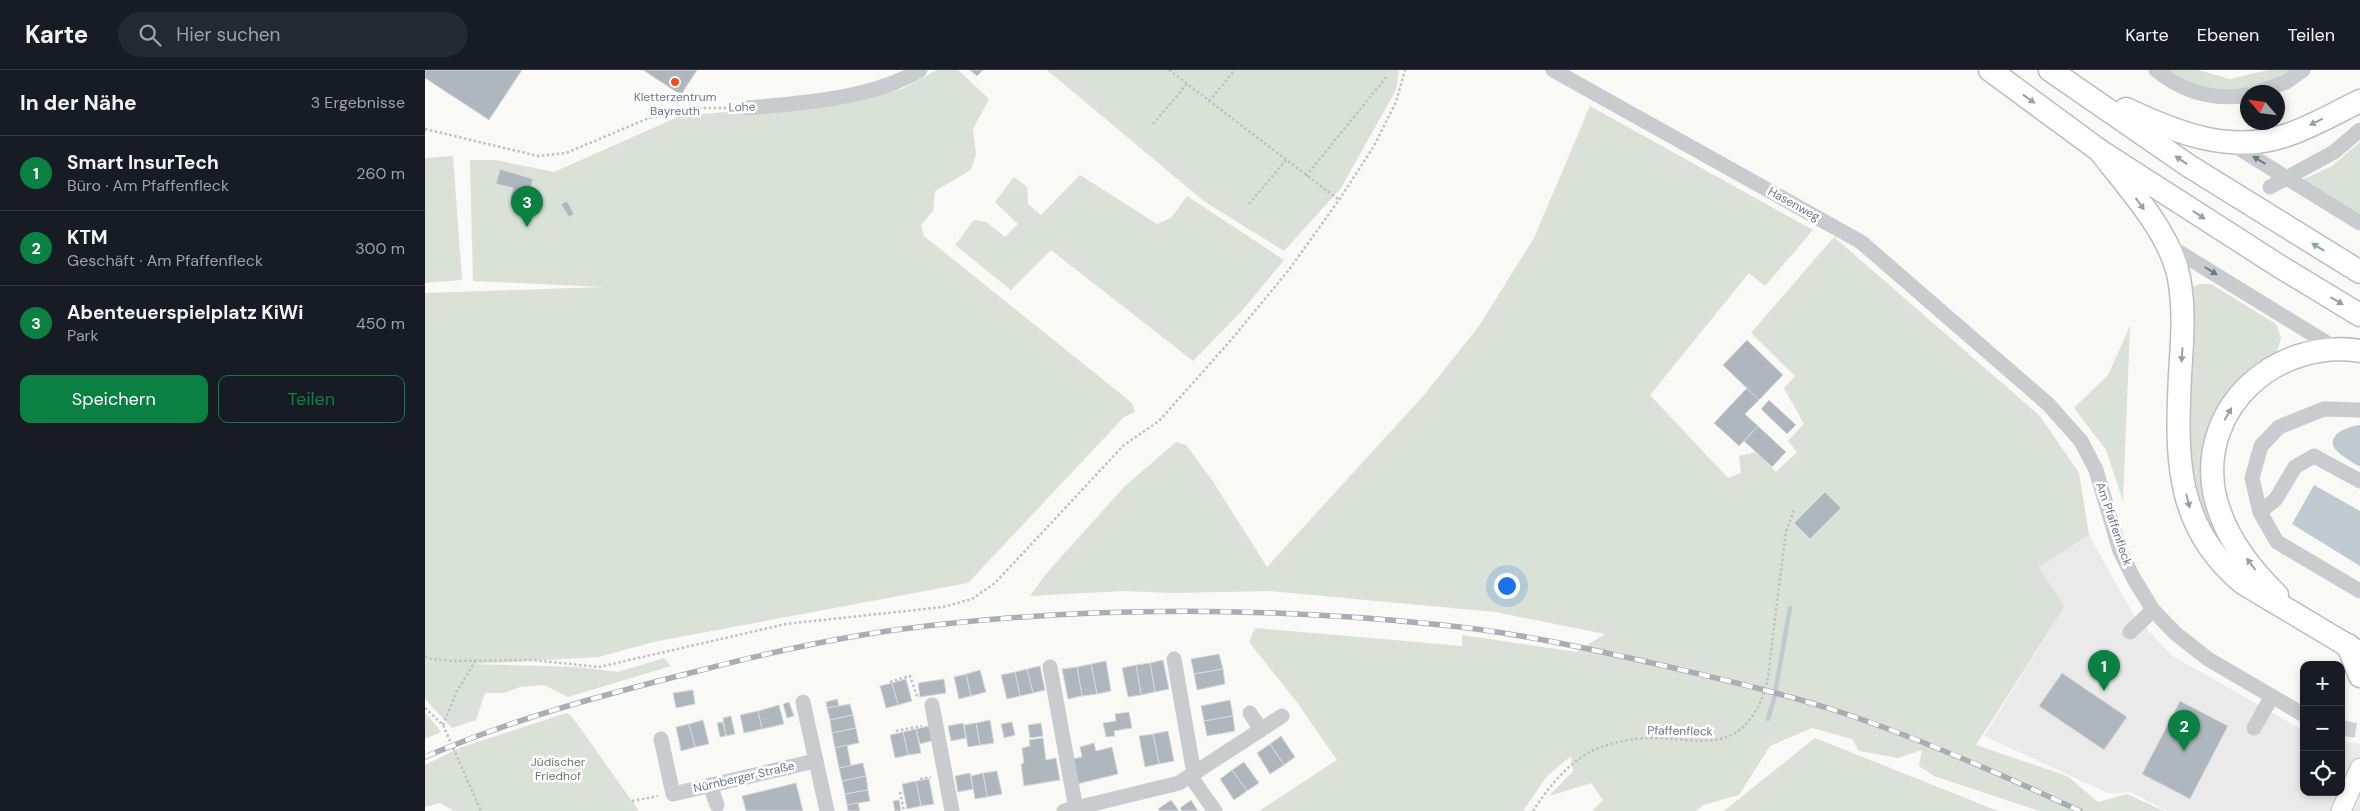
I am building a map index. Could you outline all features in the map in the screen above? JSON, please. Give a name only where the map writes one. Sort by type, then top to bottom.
[{"type":"highway","points":[[1990,70],[2100,151],[2279,266],[2360,315]]},
{"type":"highway","points":[[2057,75],[2181,134],[2230,142],[2257,142],[2283,136],[2360,101]]},
{"type":"highway","points":[[2057,75],[2213,181],[2360,272]]},
{"type":"highway","points":[[2100,151],[2169,246],[2179,277],[2184,320],[2180,378],[2179,457],[2187,504],[2204,542],[2229,571],[2260,594],[2356,647],[2360,676]]},
{"type":"highway","points":[[2295,613],[2264,582],[2233,542],[2225,526],[2214,491],[2214,457],[2222,426],[2238,398],[2264,372],[2287,358],[2312,351],[2335,348],[2360,351]]},
{"type":"main road","points":[[2341,811],[2360,768]]},
{"type":"street","name":"Lohe","points":[[747,108],[818,100],[860,92],[904,79],[920,70]]},
{"type":"street","name":"Hasenweg","points":[[1553,70],[1861,242],[2010,372]]},
{"type":"street","points":[[2156,70],[2177,86],[2190,92],[2220,97],[2240,96]]},
{"type":"street","points":[[2278,85],[2286,82],[2303,70]]},
{"type":"street","points":[[2270,187],[2339,148],[2360,130]]},
{"type":"street","points":[[2230,142],[2360,223]]},
{"type":"street","points":[[2169,246],[2335,348]]},
{"type":"street","name":"Am Pfaffenfleck","points":[[2010,372],[2048,404],[2081,441],[2096,470],[2121,551],[2134,579],[2153,610],[2175,633],[2208,660],[2300,712]]},
{"type":"street","points":[[2360,410],[2324,409],[2279,427],[2261,446],[2252,478],[2260,512],[2277,542],[2360,591]]},
{"type":"street","points":[[2260,512],[2276,499],[2295,466],[2314,456],[2360,481]]},
{"type":"street","points":[[2130,632],[2153,610]]},
{"type":"street","points":[[1174,659],[1193,775],[1215,811]]},
{"type":"street","points":[[1050,667],[1070,810],[1168,786],[1193,775],[1282,716]]},
{"type":"street","points":[[2254,728],[2271,696]]},
{"type":"street","points":[[803,702],[827,811]]},
{"type":"street","points":[[931,705],[953,811]]},
{"type":"street","points":[[1250,713],[1261,730]]},
{"type":"street","points":[[661,739],[673,794]]},
{"type":"street","name":"Nürnberger Straße","points":[[673,794],[815,761]]},
{"type":"street","points":[[709,785],[717,805]]},
{"type":"path","points":[[1169,70],[1339,200]]},
{"type":"path","points":[[1209,101],[1235,70]]},
{"type":"path","points":[[425,656],[431,659],[452,661],[533,660],[599,667],[785,624],[943,607],[972,599],[995,583],[1124,445],[1159,421],[1231,340],[1281,278],[1339,200],[1374,146],[1396,102],[1405,70]]},
{"type":"path","points":[[1306,176],[1388,75]]},
{"type":"path","points":[[1153,124],[1187,84]]},
{"type":"path","name":"Lohe","points":[[425,128],[538,156],[566,153],[649,118],[701,108],[747,108]]},
{"type":"path","points":[[1249,204],[1286,160]]},
{"type":"path","name":"Pfaffenfleck","points":[[1533,811],[1543,795],[1577,760],[1593,751],[1648,738],[1715,742],[1733,734],[1747,724],[1762,700],[1768,675],[1786,532],[1794,510]]},
{"type":"path","points":[[443,725],[457,691],[476,660]]},
{"type":"path","points":[[890,682],[911,676],[916,699],[931,705]]},
{"type":"path","points":[[425,708],[443,725],[481,811]]},
{"type":"path","points":[[897,731],[935,723]]},
{"type":"path","points":[[900,792],[904,811]]},
{"type":"path","points":[[633,802],[673,794]]},
{"type":"shaded area","points":[[2360,425],[2360,466],[2354,464],[2338,452],[2334,447],[2333,441],[2345,429]]},
{"type":"shaded area","points":[[2314,485],[2360,511],[2360,566],[2292,524]]},
{"type":"shaded area","points":[[2089,535],[2133,614],[2171,655],[2300,729],[2300,796],[2345,796],[2345,742],[2360,744],[2360,811],[2167,811],[2131,792],[2108,793],[1984,736],[2065,606],[2039,567]]},
{"type":"green space","points":[[937,70],[958,70],[989,99],[973,129],[976,154],[971,170],[935,191],[933,211],[921,225],[924,236],[1132,403],[1135,412],[1124,417],[968,583],[653,642],[599,657],[472,664],[577,667],[618,672],[664,658],[671,666],[568,697],[544,685],[520,687],[504,693],[485,693],[476,720],[452,728],[425,699],[425,293],[604,287],[473,281],[470,160],[495,160],[554,172],[680,116],[815,104],[902,89]]},
{"type":"green space","points":[[1047,70],[1399,70],[1396,90],[1341,188],[1284,251],[1205,202]]},
{"type":"green space","points":[[2156,70],[2198,70],[2230,79],[2268,70],[2303,70],[2286,82],[2273,85],[2240,85],[2240,92],[2220,97]]},
{"type":"green space","points":[[1590,106],[1813,230],[1765,286],[1749,273],[1650,395],[1728,478],[1741,473],[1739,456],[1756,452],[1776,472],[1797,452],[1788,441],[1804,424],[1784,388],[1795,376],[1751,333],[1834,237],[2040,416],[2079,473],[2089,535],[2039,567],[2065,606],[1976,745],[2067,776],[2098,802],[2127,794],[2164,811],[2039,811],[1934,776],[1919,766],[1922,750],[1898,758],[1859,751],[1852,739],[1812,728],[1770,746],[1739,795],[1703,805],[1696,811],[1592,811],[1603,800],[1591,783],[1549,796],[1573,771],[1571,756],[1547,776],[1523,811],[1259,811],[1337,760],[1296,701],[1249,642],[1255,628],[1462,646],[1462,635],[1576,652],[1605,634],[1495,612],[1269,591],[1174,593],[1123,591],[1030,596],[1045,575],[1125,486],[1176,442],[1186,445],[1212,480],[1267,567],[1425,394],[1479,326],[1534,238]]},
{"type":"green space","points":[[2360,142],[2360,216],[2302,180],[2332,166]]},
{"type":"green space","points":[[453,156],[462,280],[425,283],[425,158]]},
{"type":"green space","points":[[1080,175],[1157,224],[1171,218],[1187,196],[1284,260],[1241,312],[1193,361],[1051,250],[1011,290],[955,245],[974,220],[986,222],[1005,237],[1018,224],[995,202],[1014,177],[1027,187],[1028,204],[1041,215]]},
{"type":"green space","points":[[2200,284],[2211,284],[2276,324],[2281,338],[2276,354],[2256,365],[2238,382],[2203,457],[2202,482],[2219,537],[2226,549],[2226,553],[2211,536],[2188,467],[2188,297],[2193,287]]},
{"type":"green space","points":[[2130,326],[2123,501],[2106,450],[2074,408],[2108,375]]},
{"type":"green space","points":[[425,712],[441,732],[425,739]]},
{"type":"green space","name":"Jüdischer Friedhof","points":[[567,713],[573,718],[639,811],[454,811],[440,803],[425,807],[425,765],[459,748]]},
{"type":"green space","points":[[1815,738],[1998,811],[1724,811]]},
{"type":"building","points":[[425,70],[522,70],[489,120],[425,78]]},
{"type":"building","name":"Kletterzentrum Bayreuth","points":[[643,70],[697,70],[681,95]]},
{"type":"building","points":[[970,70],[983,70],[977,76]]},
{"type":"building","points":[[500,169],[533,179],[530,191],[535,192],[532,204],[510,198],[513,188],[496,184]]},
{"type":"building","points":[[567,201],[574,214],[569,217],[561,204]]},
{"type":"building","points":[[1747,340],[1783,375],[1759,400],[1723,365]]},
{"type":"building","points":[[1747,388],[1759,400],[1745,414],[1758,426],[1739,446],[1714,423]]},
{"type":"building","points":[[1769,400],[1796,425],[1787,434],[1761,409]]},
{"type":"building","points":[[1758,426],[1786,452],[1772,467],[1744,441]]},
{"type":"building","points":[[1825,492],[1841,508],[1810,539],[1794,523]]},
{"type":"building","points":[[1219,654],[1223,669],[1194,674],[1191,659]]},
{"type":"building","points":[[1163,660],[1169,689],[1155,692],[1150,663]]},
{"type":"building","points":[[1106,661],[1111,691],[1097,694],[1091,664]]},
{"type":"building","points":[[1150,663],[1155,692],[1141,695],[1136,665]]},
{"type":"building","points":[[1091,664],[1097,694],[1082,696],[1077,667]]},
{"type":"building","points":[[1136,665],[1141,695],[1128,697],[1122,668]]},
{"type":"building","points":[[1040,666],[1045,690],[1033,693],[1027,669]]},
{"type":"building","points":[[1077,667],[1082,696],[1068,699],[1062,669]]},
{"type":"building","points":[[1027,669],[1033,693],[1020,696],[1015,672]]},
{"type":"building","points":[[1223,669],[1225,684],[1197,690],[1194,674]]},
{"type":"building","points":[[980,670],[986,692],[971,696],[966,674]]},
{"type":"building","points":[[1015,672],[1020,696],[1007,699],[1001,675]]},
{"type":"building","points":[[2062,673],[2127,717],[2104,750],[2039,706]]},
{"type":"building","points":[[966,674],[971,696],[959,699],[954,677]]},
{"type":"building","points":[[906,679],[912,701],[898,705],[892,683]]},
{"type":"building","points":[[944,679],[946,693],[920,697],[918,683]]},
{"type":"building","points":[[892,683],[898,705],[886,708],[880,686]]},
{"type":"building","points":[[693,690],[695,704],[676,708],[673,693]]},
{"type":"building","points":[[837,699],[839,706],[827,708],[826,702]]},
{"type":"building","points":[[1230,700],[1233,716],[1204,721],[1201,706]]},
{"type":"building","points":[[2180,701],[2228,726],[2190,799],[2142,774]]},
{"type":"building","points":[[789,702],[794,716],[787,718],[783,704]]},
{"type":"building","points":[[850,704],[853,715],[830,720],[827,708]]},
{"type":"building","points":[[779,705],[784,724],[762,729],[758,711]]},
{"type":"building","points":[[758,711],[762,729],[744,733],[740,715]]},
{"type":"building","points":[[1129,712],[1132,728],[1114,731],[1115,736],[1106,737],[1103,723],[1116,721],[1115,714]]},
{"type":"building","points":[[853,715],[856,728],[832,733],[830,720]]},
{"type":"building","points":[[731,716],[735,734],[726,736],[723,718]]},
{"type":"building","points":[[1233,716],[1235,731],[1207,736],[1204,721]]},
{"type":"building","points":[[703,720],[709,744],[695,747],[689,724]]},
{"type":"building","points":[[990,720],[994,743],[980,745],[976,723]]},
{"type":"building","points":[[723,722],[726,736],[720,737],[717,723]]},
{"type":"building","points":[[1012,722],[1015,735],[1004,738],[1001,724]]},
{"type":"building","points":[[963,723],[966,738],[951,741],[948,726]]},
{"type":"building","points":[[976,723],[980,745],[968,747],[964,725]]},
{"type":"building","points":[[1041,723],[1043,736],[1030,738],[1028,725]]},
{"type":"building","points":[[689,724],[695,747],[681,751],[676,727]]},
{"type":"building","points":[[929,726],[932,741],[920,744],[916,729]]},
{"type":"building","points":[[856,728],[859,743],[835,748],[832,733]]},
{"type":"building","points":[[916,729],[921,753],[908,755],[903,732]]},
{"type":"building","points":[[1168,731],[1174,761],[1159,764],[1153,734]]},
{"type":"building","points":[[903,732],[908,755],[895,758],[890,735]]},
{"type":"building","points":[[1153,734],[1159,764],[1145,767],[1139,736]]},
{"type":"building","points":[[1281,736],[1295,757],[1284,765],[1270,744]]},
{"type":"building","points":[[1043,738],[1046,760],[1056,758],[1060,780],[1024,786],[1021,764],[1024,763],[1022,748],[1030,746],[1029,740]]},
{"type":"building","points":[[1094,743],[1096,751],[1112,747],[1118,774],[1077,784],[1072,759],[1082,757],[1080,747]]},
{"type":"building","points":[[1270,744],[1284,765],[1270,774],[1257,753]]},
{"type":"building","points":[[847,745],[851,766],[839,768],[835,748]]},
{"type":"building","points":[[1244,762],[1259,783],[1247,791],[1232,770]]},
{"type":"building","points":[[863,763],[866,776],[842,781],[839,768]]},
{"type":"building","points":[[1232,770],[1247,791],[1234,800],[1220,779]]},
{"type":"building","points":[[997,771],[1002,794],[987,797],[983,773]]},
{"type":"building","points":[[970,773],[973,789],[958,792],[955,776]]},
{"type":"building","points":[[983,773],[987,797],[975,799],[971,776]]},
{"type":"building","points":[[866,776],[868,790],[845,794],[842,781]]},
{"type":"building","points":[[929,779],[934,804],[921,806],[916,781]]},
{"type":"building","points":[[916,781],[921,806],[907,809],[902,784]]},
{"type":"building","points":[[796,783],[803,811],[746,811],[742,796]]},
{"type":"building","points":[[868,790],[870,801],[847,805],[845,794]]},
{"type":"building","points":[[899,800],[901,811],[895,811],[893,801]]},
{"type":"building","points":[[1171,800],[1179,811],[1160,811],[1158,809]]},
{"type":"building","points":[[1191,800],[1198,811],[1182,811],[1180,808]]},
{"type":"building","points":[[858,803],[860,811],[848,811],[847,805]]},
{"type":"waterway","points":[[1768,719],[1774,699],[1790,608]]},
{"type":"tunnel","points":[[2345,729],[2360,731]]},
{"type":"railway","points":[[425,757],[524,719],[592,699],[744,660],[845,638],[895,630],[1031,616],[1168,611],[1305,614],[1472,628],[1560,643],[1740,684],[1823,706],[1873,723],[2022,784],[2080,811]]},
{"type":"place","name":"Kletterzentrum Bayreuth","points":[[675,82]]},
{"type":"place","name":"Abenteuerspielplatz KiWi","points":[[527,227]]},
{"type":"place","name":"Smart InsurTech","points":[[2104,691]]},
{"type":"place","name":"KTM","points":[[2184,751]]}]
